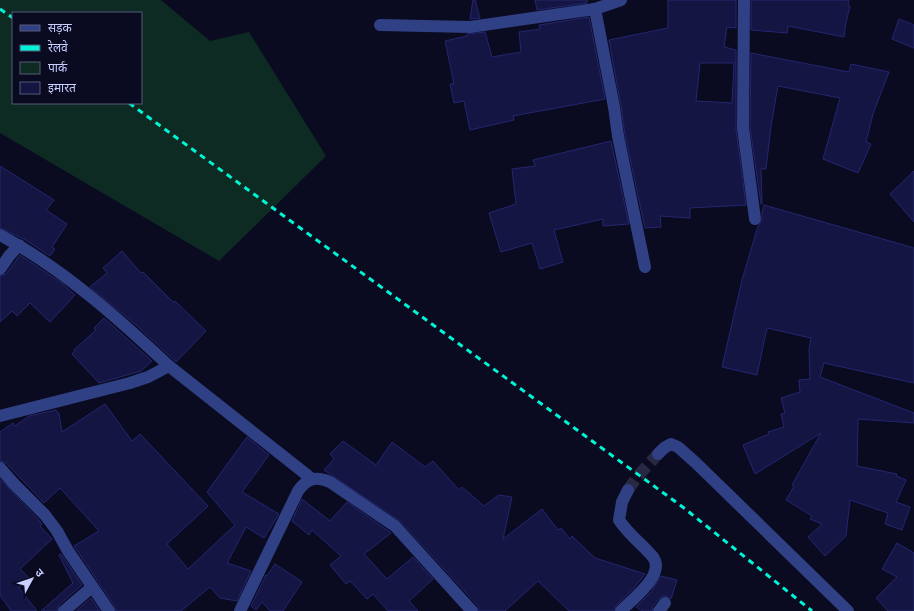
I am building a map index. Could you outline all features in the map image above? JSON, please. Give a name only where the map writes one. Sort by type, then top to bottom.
[{"type":"street","points":[[380,25],[470,27],[595,9],[621,0]]},
{"type":"street","points":[[744,0],[743,128],[755,219]]},
{"type":"street","points":[[595,9],[614,107],[618,136],[645,267]]},
{"type":"street","points":[[0,235],[19,245],[56,270],[114,316],[169,366],[312,479]]},
{"type":"street","points":[[0,269],[19,245]]},
{"type":"street","points":[[0,416],[130,383],[148,377],[169,366]]},
{"type":"street","points":[[658,454],[671,444],[678,446],[848,611]]},
{"type":"street","points":[[2,473],[45,515],[109,611]]},
{"type":"street","points":[[240,611],[298,491],[303,484],[312,479],[322,478],[395,526],[472,611]]},
{"type":"street","points":[[621,611],[651,581],[656,569],[656,562],[652,556],[625,529],[619,520],[622,502],[628,490]]},
{"type":"street","points":[[64,611],[92,587]]},
{"type":"green space","points":[[0,0],[161,0],[210,41],[249,32],[326,156],[219,261],[0,133]]},
{"type":"building","points":[[473,0],[475,0],[480,18],[470,19]]},
{"type":"building","points":[[535,0],[587,0],[587,3],[537,10]]},
{"type":"building","points":[[668,0],[736,0],[736,28],[727,27],[724,47],[736,50],[736,129],[746,205],[690,208],[690,218],[660,216],[661,227],[645,228],[625,135],[609,40],[668,28]],"holes":[[[700,63],[734,63],[732,103],[696,101]]]},
{"type":"building","points":[[751,0],[849,0],[848,5],[850,6],[844,37],[788,26],[787,33],[751,30]]},
{"type":"building","points":[[589,17],[605,99],[513,116],[514,120],[470,130],[464,101],[454,103],[450,84],[454,84],[445,41],[467,36],[467,34],[485,32],[492,57],[521,52],[519,32],[540,29],[539,25]]},
{"type":"building","points":[[899,19],[914,25],[914,48],[892,39]]},
{"type":"building","points":[[751,53],[849,72],[851,64],[889,72],[873,114],[866,142],[871,144],[858,173],[823,159],[840,98],[778,86],[771,126],[766,169],[761,169],[761,204],[750,128]]},
{"type":"building","points":[[611,141],[629,224],[603,226],[603,219],[554,230],[563,262],[540,269],[532,243],[501,252],[489,213],[516,204],[512,169],[535,166],[533,160]]},
{"type":"building","points":[[0,166],[54,200],[46,210],[67,224],[52,247],[55,249],[50,256],[24,239],[0,228]]},
{"type":"building","points":[[914,171],[914,222],[890,194]]},
{"type":"building","points":[[764,205],[914,248],[914,383],[824,363],[820,377],[914,413],[914,423],[858,419],[857,466],[897,474],[896,476],[906,480],[896,502],[910,507],[902,530],[885,524],[888,513],[850,500],[846,536],[825,556],[808,537],[822,524],[810,519],[812,516],[786,500],[794,486],[792,485],[821,433],[755,474],[743,445],[769,434],[768,432],[784,427],[781,414],[785,413],[781,398],[800,392],[799,380],[810,379],[809,350],[811,338],[767,328],[757,375],[722,367],[742,280],[758,226],[762,221]]},
{"type":"building","points":[[122,251],[141,273],[143,272],[173,302],[175,301],[206,331],[176,362],[135,324],[90,287],[107,273],[103,268]]},
{"type":"building","points":[[20,255],[63,284],[75,295],[50,322],[30,303],[17,316],[12,311],[0,322],[0,276],[6,274]]},
{"type":"building","points":[[104,318],[152,361],[141,371],[99,383],[72,354],[75,351],[74,350],[96,330],[94,328]]},
{"type":"building","points":[[105,404],[132,441],[140,434],[208,506],[167,544],[188,569],[235,525],[207,492],[247,437],[269,455],[242,492],[279,514],[264,538],[246,527],[227,563],[251,571],[237,601],[220,598],[210,587],[181,611],[116,611],[115,607],[74,546],[99,531],[60,488],[44,503],[6,463],[0,461],[0,432],[13,423],[15,426],[29,416],[56,410],[59,414],[62,432]]},
{"type":"building","points":[[343,441],[376,465],[392,442],[425,467],[433,461],[459,490],[462,487],[484,506],[499,495],[512,497],[503,539],[542,509],[558,530],[561,528],[570,539],[572,536],[595,558],[645,574],[634,588],[616,606],[614,611],[569,611],[538,581],[505,611],[479,611],[478,606],[400,521],[324,470],[334,459],[330,454]]},
{"type":"building","points":[[0,479],[39,520],[42,524],[40,526],[52,539],[20,569],[29,578],[19,588],[37,611],[11,611],[0,595]]},
{"type":"building","points":[[302,499],[330,521],[347,502],[390,532],[391,533],[364,554],[387,579],[413,557],[433,579],[409,601],[418,611],[388,611],[373,594],[367,599],[350,581],[346,584],[330,565],[341,556],[312,530],[309,535],[292,521]]},
{"type":"building","points":[[897,543],[914,553],[914,611],[888,611],[876,598],[897,577],[882,569]]},
{"type":"building","points":[[61,554],[82,585],[59,605],[57,611],[41,611],[73,583],[59,555]]},
{"type":"building","points":[[275,564],[302,582],[283,611],[270,611],[262,602],[256,610],[251,606],[266,575],[267,576]]},
{"type":"building","points":[[661,576],[677,580],[671,599],[666,596],[662,596],[653,606],[652,611],[642,611],[636,607],[652,591]]},
{"type":"building","points":[[91,598],[100,611],[76,611]]},
{"type":"tunnel","points":[[628,490],[637,477],[658,454]]},
{"type":"railway","points":[[0,9],[12,17]]},
{"type":"railway","points":[[130,104],[684,508],[812,611]]}]
